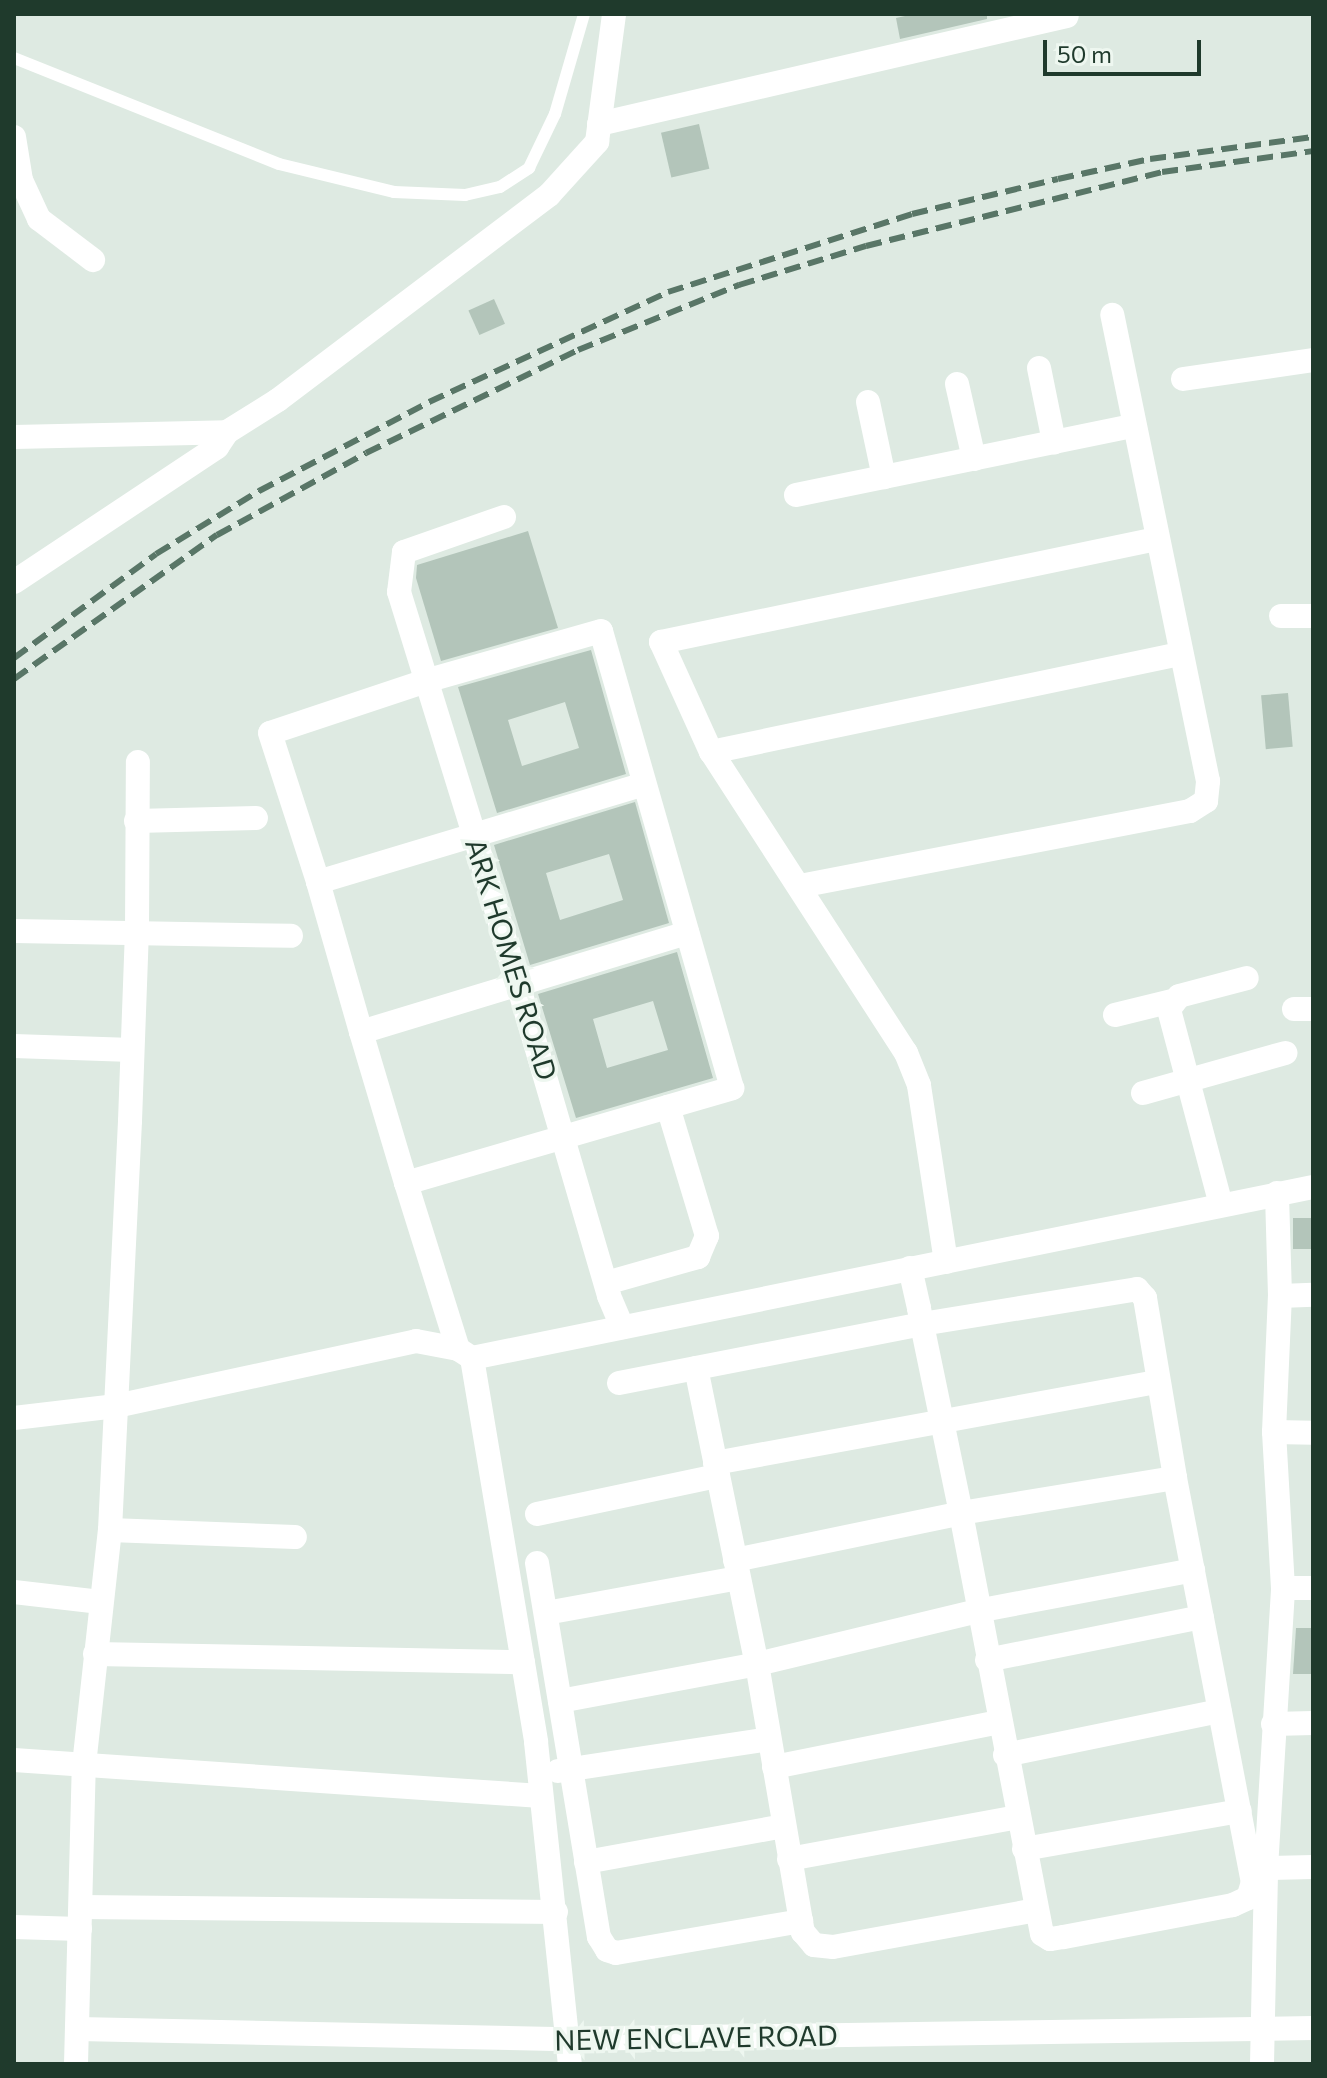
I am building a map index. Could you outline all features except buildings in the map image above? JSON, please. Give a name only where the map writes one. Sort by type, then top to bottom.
[{"type":"street","points":[[14,582],[217,447],[227,432],[278,400],[549,195],[597,142],[614,14]]},
{"type":"street","points":[[599,124],[1067,16]]},
{"type":"street","points":[[14,137],[21,180],[39,219],[93,260]]},
{"type":"street","points":[[800,886],[1190,811],[1206,801],[1208,781],[1132,426],[1112,315]]},
{"type":"street","points":[[1183,379],[1313,360]]},
{"type":"street","points":[[1039,368],[1054,442]]},
{"type":"street","points":[[957,384],[974,459]]},
{"type":"street","points":[[868,402],[884,477]]},
{"type":"street","points":[[796,495],[1132,426]]},
{"type":"street","points":[[14,437],[227,432]]},
{"type":"street","name":"ARK HOMES ROAD","points":[[504,517],[404,552],[399,592],[565,1137],[606,1283],[622,1327]]},
{"type":"street","points":[[946,1262],[919,1085],[888,1023],[711,752],[661,642],[1156,539]]},
{"type":"street","points":[[1281,616],[1313,616]]},
{"type":"street","points":[[406,1183],[732,1088],[601,631],[426,681],[270,733],[318,882],[406,1183],[465,1354],[523,1662],[556,1912],[570,2064]]},
{"type":"street","points":[[711,752],[1181,654]]},
{"type":"street","points":[[76,2064],[84,1765],[110,1530],[116,1406],[137,931],[138,762]]},
{"type":"street","points":[[318,882],[644,784]]},
{"type":"street","points":[[136,821],[256,818]]},
{"type":"street","points":[[14,931],[291,936]]},
{"type":"street","points":[[361,1032],[687,933]]},
{"type":"street","points":[[1115,1015],[1247,978]]},
{"type":"street","points":[[1172,1001],[1169,1009],[1221,1205]]},
{"type":"street","points":[[14,1046],[132,1050]]},
{"type":"street","points":[[1143,1093],[1285,1053]]},
{"type":"street","points":[[606,1283],[698,1257],[707,1236],[668,1107]]},
{"type":"street","points":[[14,1418],[116,1406],[416,1341],[465,1354],[622,1327],[1313,1187]]},
{"type":"street","points":[[1262,2064],[1266,1868],[1283,1588],[1274,1432],[1280,1296],[1277,1193]]},
{"type":"street","points":[[619,1383],[922,1324],[1137,1289],[1145,1298],[1175,1478],[1253,1882],[1248,1898],[1233,1905],[1050,1939],[1042,1934],[977,1611],[961,1513],[942,1420],[922,1324],[910,1268]]},
{"type":"street","points":[[1280,1296],[1313,1295]]},
{"type":"street","points":[[696,1368],[757,1664],[803,1932],[814,1945],[833,1947],[1036,1910]]},
{"type":"street","points":[[537,1514],[942,1420],[1158,1382]]},
{"type":"street","points":[[1274,1432],[1313,1433]]},
{"type":"street","points":[[546,1613],[961,1513],[1175,1478]]},
{"type":"street","points":[[110,1530],[295,1537]]},
{"type":"street","points":[[537,1563],[599,1937],[607,1950],[616,1953],[801,1921]]},
{"type":"street","points":[[560,1701],[757,1664],[977,1611],[1193,1570]]},
{"type":"street","points":[[1283,1588],[1313,1588]]},
{"type":"street","points":[[14,1592],[100,1602]]},
{"type":"street","points":[[987,1660],[1202,1617]]},
{"type":"street","points":[[95,1654],[523,1662]]},
{"type":"street","points":[[1005,1755],[1220,1711]]},
{"type":"street","points":[[774,1767],[999,1722]]},
{"type":"street","points":[[1273,1724],[1313,1723]]},
{"type":"street","points":[[14,1760],[540,1785],[571,1769],[769,1739]]},
{"type":"street","points":[[1024,1849],[1240,1811]]},
{"type":"street","points":[[789,1859],[1017,1817]]},
{"type":"street","points":[[586,1862],[784,1826]]},
{"type":"street","points":[[1266,1868],[1313,1867]]},
{"type":"street","points":[[14,1927],[81,1918],[556,1912]]},
{"type":"street","name":"NEW ENCLAVE ROAD","points":[[78,2029],[567,2039],[1313,2028]]},
{"type":"lane","points":[[14,58],[279,164],[394,192],[465,195],[500,187],[529,168],[555,114],[584,14]]},
{"type":"railway","points":[[14,658],[156,554],[259,491],[429,402],[668,292],[912,214],[1150,159],[1313,137]]},
{"type":"railway","points":[[14,679],[217,535],[366,453],[578,350],[739,285],[866,246],[1162,172],[1313,151]]}]
